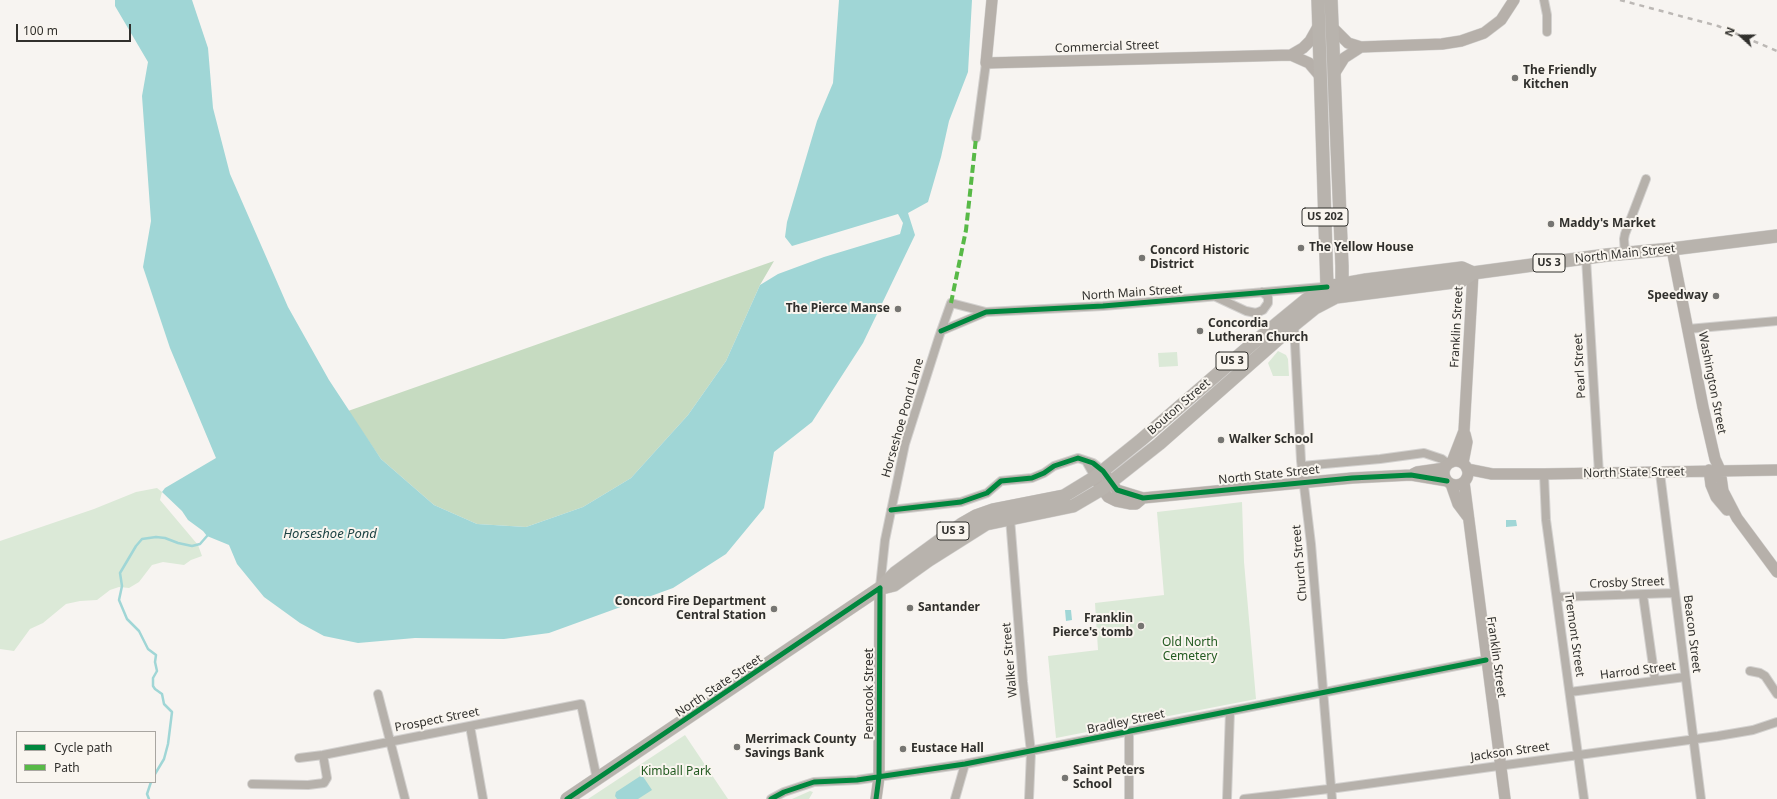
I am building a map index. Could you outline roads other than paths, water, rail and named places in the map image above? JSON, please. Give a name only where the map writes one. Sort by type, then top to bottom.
[{"type":"main road","name":"US 202","points":[[1318,0],[1320,76],[1328,98],[1337,147],[1342,283],[1336,297]]},
{"type":"main road","name":"US 202","points":[[1327,287],[1323,148],[1328,98],[1334,74],[1331,0]]},
{"type":"main road","points":[[1332,28],[1341,0]]},
{"type":"main road","name":"North Main Street","points":[[1336,297],[1461,281],[1473,273],[1586,258],[1672,250],[1777,236]]},
{"type":"main road","name":"North Main Street","points":[[1342,283],[1462,268],[1473,273]]},
{"type":"main road","name":"Bouton Street","points":[[1099,474],[1251,345],[1308,299],[1327,287],[1342,283]]},
{"type":"main road","points":[[1327,287],[1336,297]]},
{"type":"main road","name":"Bouton Street","points":[[1106,486],[1159,444],[1294,325],[1315,308],[1336,297]]},
{"type":"main road","name":"North State Street","points":[[567,799],[880,588],[895,572],[962,524],[976,516],[1011,506],[1064,496],[1099,474]]},
{"type":"main road","name":"North State Street","points":[[880,588],[894,585],[929,560],[986,524],[1073,506],[1106,486]]},
{"type":"street","points":[[976,138],[986,63],[992,0]]},
{"type":"street","points":[[1332,28],[1348,43],[1361,47],[1426,46],[1461,41],[1474,37],[1493,27],[1501,20],[1514,0]]},
{"type":"street","points":[[1544,0],[1547,15],[1547,32]]},
{"type":"street","points":[[1291,55],[1303,48],[1310,41],[1318,25]]},
{"type":"street","points":[[1334,74],[1344,58],[1361,47]]},
{"type":"street","name":"Commercial Street","points":[[986,63],[1291,55],[1309,63],[1320,76]]},
{"type":"street","points":[[1625,254],[1625,234],[1646,179]]},
{"type":"street","name":"Washington Street","points":[[1672,250],[1709,434],[1714,470],[1737,518],[1777,572]]},
{"type":"street","name":"Pearl Street","points":[[1586,258],[1599,474]]},
{"type":"street","name":"Franklin Street","points":[[1455,465],[1464,431],[1473,273]]},
{"type":"street","name":"North Main Street","points":[[951,304],[986,312],[1103,306],[1327,287]]},
{"type":"street","name":"North Main Street","points":[[1216,297],[1246,311],[1256,313],[1263,310],[1268,303],[1268,297],[1262,292]]},
{"type":"street","name":"Horseshoe Pond Lane","points":[[880,588],[883,554],[905,444],[951,304]]},
{"type":"street","name":"North Main Street","points":[[941,331],[986,312]]},
{"type":"street","points":[[1688,329],[1777,321]]},
{"type":"street","name":"Church Street","points":[[1294,325],[1302,466],[1324,693],[1332,799]]},
{"type":"street","points":[[1302,466],[1380,459],[1424,453],[1442,459],[1455,465],[1468,473],[1464,481],[1458,485],[1449,483],[1444,475],[1455,465]]},
{"type":"street","points":[[891,510],[961,502],[987,493],[1002,481],[1032,478],[1044,473],[1054,466],[1078,458],[1086,461],[1099,474]]},
{"type":"street","name":"North State Street","points":[[1411,475],[1417,472],[1455,465],[1492,474],[1599,474],[1714,470],[1777,470]]},
{"type":"street","name":"Beacon Street","points":[[1660,473],[1701,799]]},
{"type":"street","name":"North State Street","points":[[1099,474],[1106,486],[1108,497],[1128,504],[1136,504],[1143,498],[1304,482],[1411,475],[1449,483]]},
{"type":"street","name":"North State Street","points":[[1464,481],[1492,474]]},
{"type":"street","name":"Tremont Street","points":[[1544,474],[1546,520],[1584,799]]},
{"type":"street","name":"Franklin Street","points":[[1464,481],[1467,517],[1505,799]]},
{"type":"street","name":"Franklin Street","points":[[1449,483],[1458,504],[1467,517]]},
{"type":"street","name":"Walker Street","points":[[1010,518],[1023,682],[1031,752],[1029,799]]},
{"type":"street","name":"Penacook Street","points":[[876,799],[879,776],[880,588]]},
{"type":"street","name":"Crosby Street","points":[[1557,597],[1674,593]]},
{"type":"street","points":[[1643,595],[1655,680]]},
{"type":"street","name":"Bradley Street","points":[[771,799],[784,792],[814,782],[857,780],[965,764],[1486,660]]},
{"type":"street","points":[[1750,671],[1760,673],[1765,676],[1777,694]]},
{"type":"street","name":"Harrod Street","points":[[1570,692],[1685,677]]},
{"type":"street","points":[[378,694],[405,799]]},
{"type":"street","name":"Prospect Street","points":[[299,758],[323,755],[581,704],[597,779]]},
{"type":"street","points":[[1227,799],[1230,711]]},
{"type":"street","name":"Jackson Street","points":[[1244,799],[1331,789],[1693,739],[1753,730],[1777,722]]},
{"type":"street","points":[[470,726],[483,799]]},
{"type":"street","points":[[1129,732],[1129,799]]},
{"type":"street","points":[[252,784],[308,785],[324,783],[327,778],[323,755]]},
{"type":"street","points":[[955,799],[965,764]]},
{"type":"water","name":"Horseshoe Pond","points":[[115,0],[192,0],[208,48],[213,108],[230,174],[288,307],[329,380],[381,459],[434,505],[477,524],[526,527],[583,507],[631,478],[688,415],[726,361],[760,285],[778,274],[824,257],[900,234],[903,223],[898,214],[792,246],[785,237],[787,222],[817,121],[833,83],[839,0],[972,0],[968,72],[949,121],[941,157],[928,202],[908,213],[915,235],[863,343],[812,422],[774,452],[764,508],[726,554],[673,588],[549,633],[504,639],[415,638],[358,643],[324,636],[300,623],[264,597],[237,564],[229,545],[207,536],[203,531],[188,520],[182,511],[162,492],[165,488],[216,458],[170,348],[143,267],[151,221],[142,96],[148,62],[115,6]]},
{"type":"water","points":[[1506,520],[1516,520],[1517,526],[1506,527]]},
{"type":"water","points":[[1065,610],[1071,610],[1072,620],[1066,621]]},
{"type":"water","points":[[642,775],[652,790],[638,799],[617,799],[615,796],[616,792]]},
{"type":"waterway","points":[[156,772],[164,759],[168,744],[172,712],[164,704],[162,694],[153,686],[153,678],[157,671],[155,662],[156,655],[148,649],[139,631],[127,619],[119,600],[122,586],[120,573],[136,546],[142,539],[156,537],[165,538],[192,546],[200,544],[207,536]]},
{"type":"waterway","points":[[149,799],[147,794],[151,783]]},
{"type":"railway","points":[[1620,0],[1718,26],[1777,51]]},
{"type":"place","name":"The Friendly Kitchen","points":[[1515,78]]},
{"type":"place","name":"Maddy's Market","points":[[1551,224]]},
{"type":"place","name":"The Yellow House","points":[[1301,248]]},
{"type":"place","name":"Concord Historic District","points":[[1142,258]]},
{"type":"place","name":"Speedway","points":[[1716,296]]},
{"type":"place","name":"The Pierce Manse","points":[[898,309]]},
{"type":"place","name":"Concordia Lutheran Church","points":[[1200,331]]},
{"type":"place","name":"Walker School","points":[[1221,440]]},
{"type":"place","name":"Santander","points":[[910,608]]},
{"type":"place","name":"Concord Fire Department Central Station","points":[[774,609]]},
{"type":"place","name":"Franklin Pierce's tomb","points":[[1141,626]]},
{"type":"place","name":"Merrimack County Savings Bank","points":[[737,747]]},
{"type":"place","name":"Eustace Hall","points":[[903,749]]},
{"type":"place","name":"Saint Peters School","points":[[1065,778]]},
{"type":"park label","name":"Old North Cemetery","points":[[1190,650]]},
{"type":"park label","name":"Kimball Park","points":[[676,772]]}]
